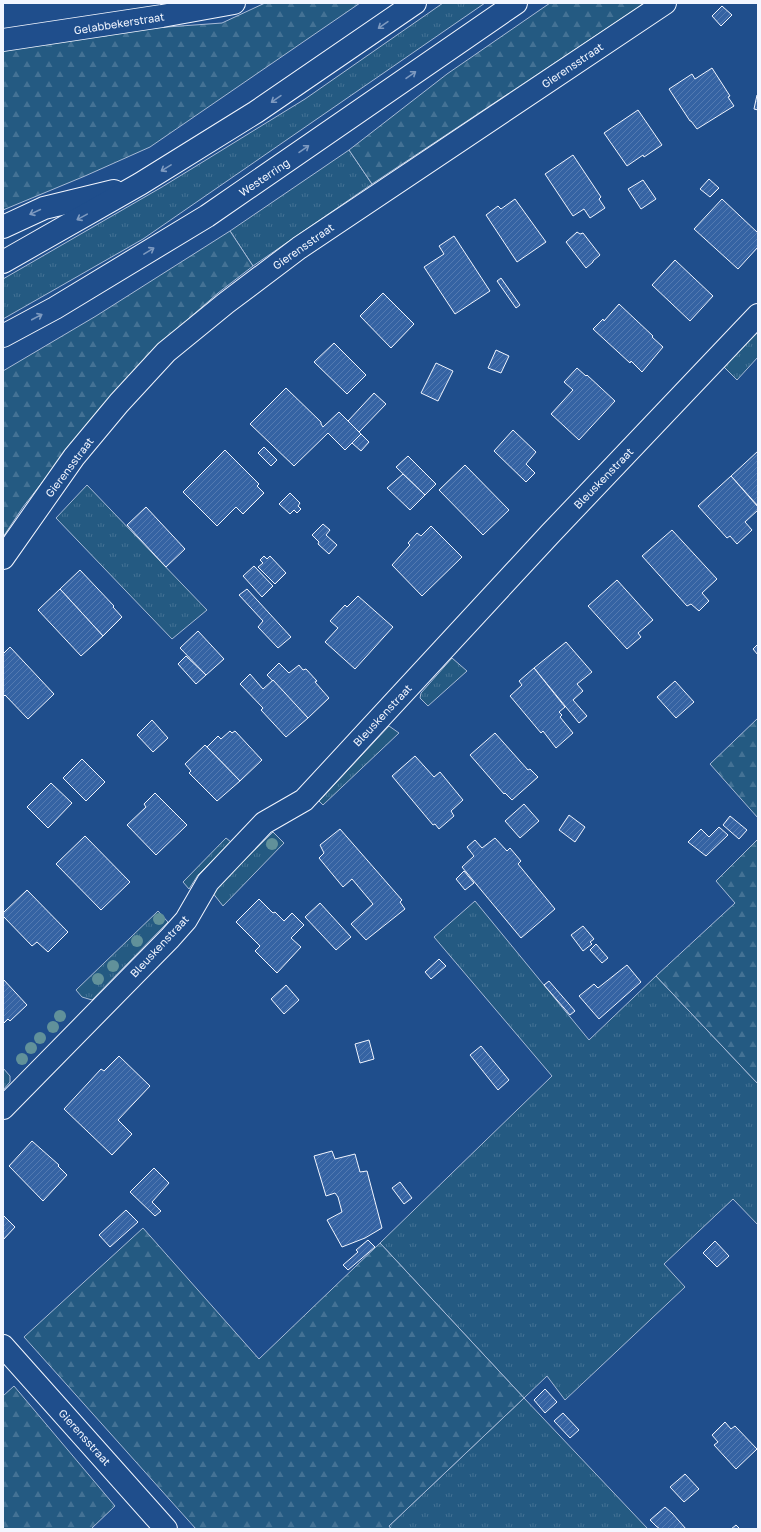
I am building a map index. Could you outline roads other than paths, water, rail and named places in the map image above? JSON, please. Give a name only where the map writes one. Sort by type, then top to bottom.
[{"type":"main road","name":"Gelabbekerstraat","points":[[3,40],[162,16],[234,3]]},
{"type":"main road","points":[[3,262],[140,184],[256,112],[415,3]]},
{"type":"main road","name":"Westerring","points":[[3,336],[55,308],[207,216],[516,3]]},
{"type":"main road","name":"Gierensstraat","points":[[3,558],[74,457],[119,403],[166,352],[226,303],[299,248],[665,3]]},
{"type":"main road","points":[[3,227],[44,208],[140,184]]},
{"type":"main road","name":"Bleuskenstraat","points":[[3,1108],[186,920],[208,882],[264,823],[304,800],[550,534],[758,315]]},
{"type":"main road","name":"Gierensstraat","points":[[3,1346],[166,1529]]}]
